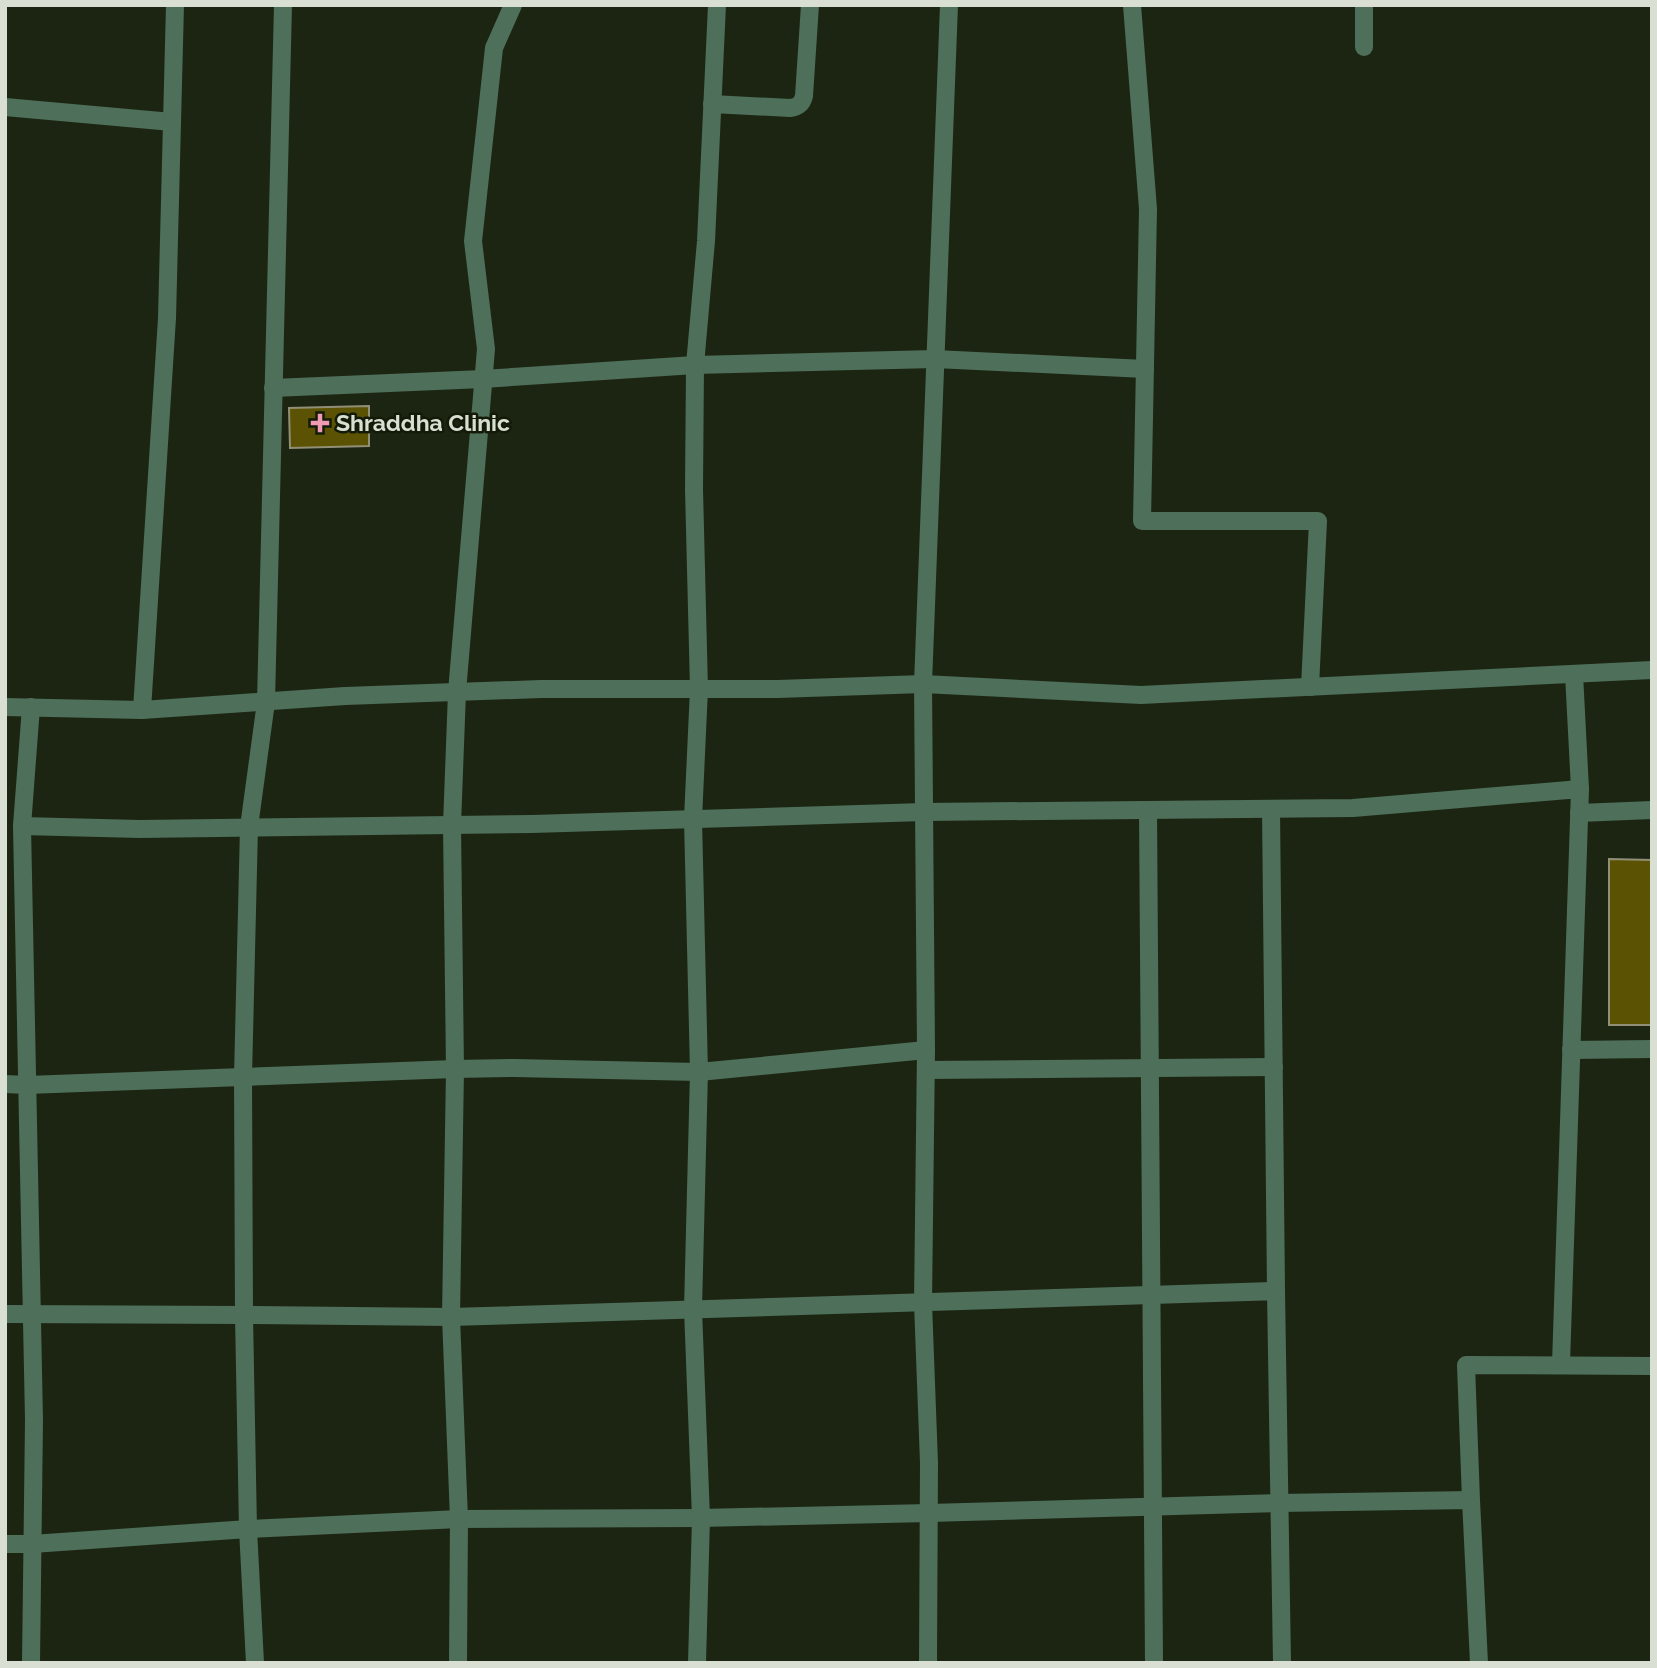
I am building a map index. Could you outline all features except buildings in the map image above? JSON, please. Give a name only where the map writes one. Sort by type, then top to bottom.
[{"type":"street","points":[[142,710],[167,318],[175,5]]},
{"type":"street","points":[[255,1663],[248,1530],[243,1077],[249,827],[265,702],[283,5]]},
{"type":"street","points":[[458,1663],[459,1519],[451,1317],[455,1069],[452,825],[457,692],[486,349],[473,240],[494,48],[513,5]]},
{"type":"street","points":[[697,1663],[701,1518],[693,1309],[699,1072],[693,819],[699,689],[694,489],[695,365],[706,242],[717,5]]},
{"type":"street","points":[[712,104],[790,108],[801,104],[804,96],[810,5]]},
{"type":"street","points":[[928,1663],[929,1464],[923,1303],[926,1050],[923,684],[948,5]]},
{"type":"street","points":[[1132,5],[1148,209],[1142,521],[1318,521],[1310,687]]},
{"type":"street","points":[[1363,5],[1364,47]]},
{"type":"street","points":[[5,107],[172,122]]},
{"type":"street","points":[[273,388],[483,379],[695,365],[936,359],[1145,369]]},
{"type":"street","points":[[5,707],[142,710],[345,696],[541,689],[778,689],[923,684],[1141,695],[1652,670]]},
{"type":"street","points":[[1561,1364],[1580,789],[1574,674]]},
{"type":"street","points":[[31,707],[22,826],[34,1420],[31,1663]]},
{"type":"street","points":[[22,826],[140,828],[452,825],[924,812],[1353,808],[1580,789]]},
{"type":"street","points":[[1271,809],[1282,1663]]},
{"type":"street","points":[[1148,810],[1154,1663]]},
{"type":"street","points":[[1579,813],[1652,810]]},
{"type":"street","points":[[1571,1050],[1652,1049]]},
{"type":"street","points":[[5,1084],[455,1069],[699,1072],[926,1050]]},
{"type":"street","points":[[926,1070],[1273,1067]]},
{"type":"street","points":[[5,1314],[451,1317],[1276,1291]]},
{"type":"street","points":[[1479,1663],[1466,1365],[1652,1366]]},
{"type":"street","points":[[5,1544],[459,1519],[701,1518],[1471,1500]]},
{"type":"place","name":"Shraddha Clinic","points":[[320,423]]}]
